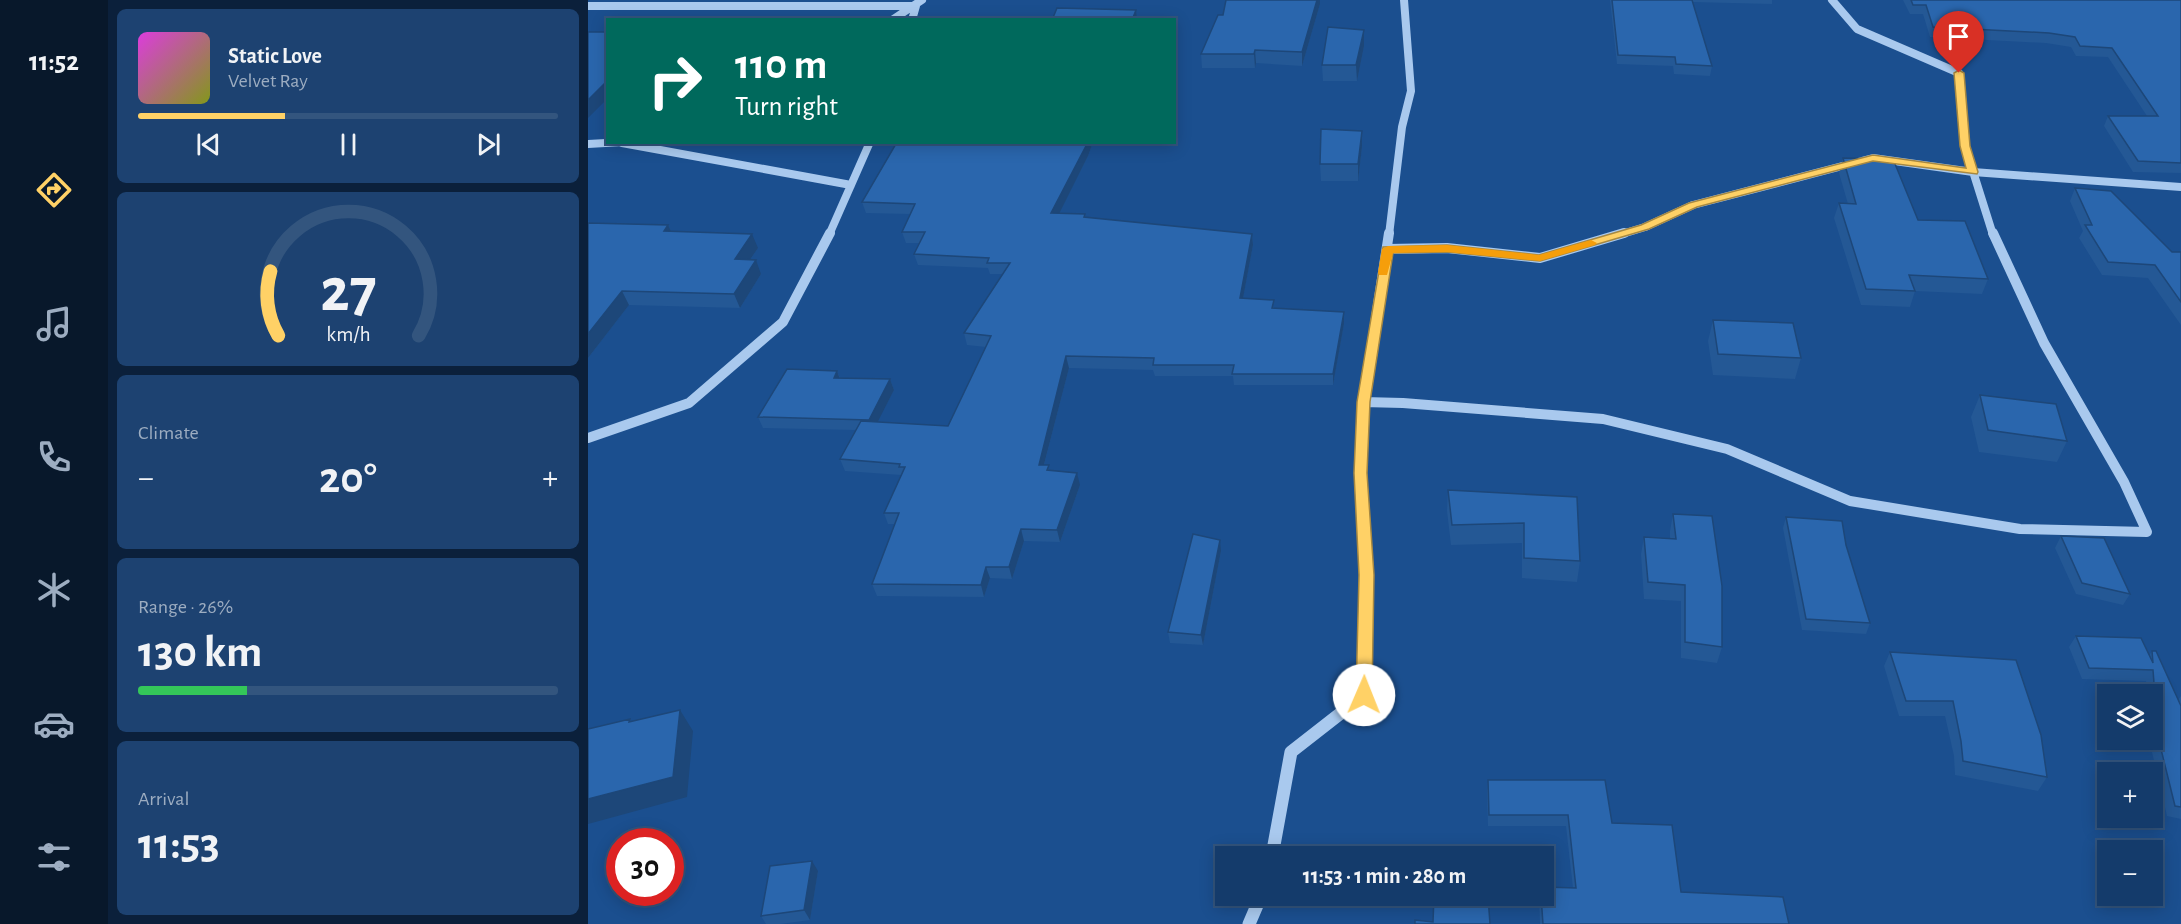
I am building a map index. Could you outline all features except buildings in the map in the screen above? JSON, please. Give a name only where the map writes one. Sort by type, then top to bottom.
[{"type":"street","points":[[895,18],[922,0]]},
{"type":"street","points":[[1274,846],[1291,752],[1364,695],[1366,575],[1360,473],[1364,402],[1388,249],[1402,127],[1411,91],[1404,0]]},
{"type":"street","points":[[1364,402],[1603,419],[1727,449],[1850,501],[2020,529],[2147,532],[2124,482],[2044,343],[1997,246],[1965,146],[1959,73],[1857,29],[1832,0]]},
{"type":"street","points":[[588,6],[916,6]]},
{"type":"street","points":[[913,18],[916,6]]},
{"type":"street","points":[[588,144],[606,143]]},
{"type":"street","points":[[633,144],[851,185]]},
{"type":"street","points":[[588,438],[688,403],[783,322],[833,228],[869,144]]},
{"type":"street","points":[[1388,249],[1447,249],[1540,258],[1645,227],[1693,205],[1873,158],[1973,172],[2181,187]]},
{"type":"street","points":[[1249,924],[1257,906]]},
{"type":"slow traffic","points":[[1383,273],[1388,249],[1447,249],[1540,258],[1591,243]]},
{"type":"route","points":[[1364,695],[1366,575],[1360,473],[1365,386],[1388,249],[1447,249],[1540,258],[1645,227],[1693,205],[1873,158],[1973,172],[1965,146],[1959,73]]}]
